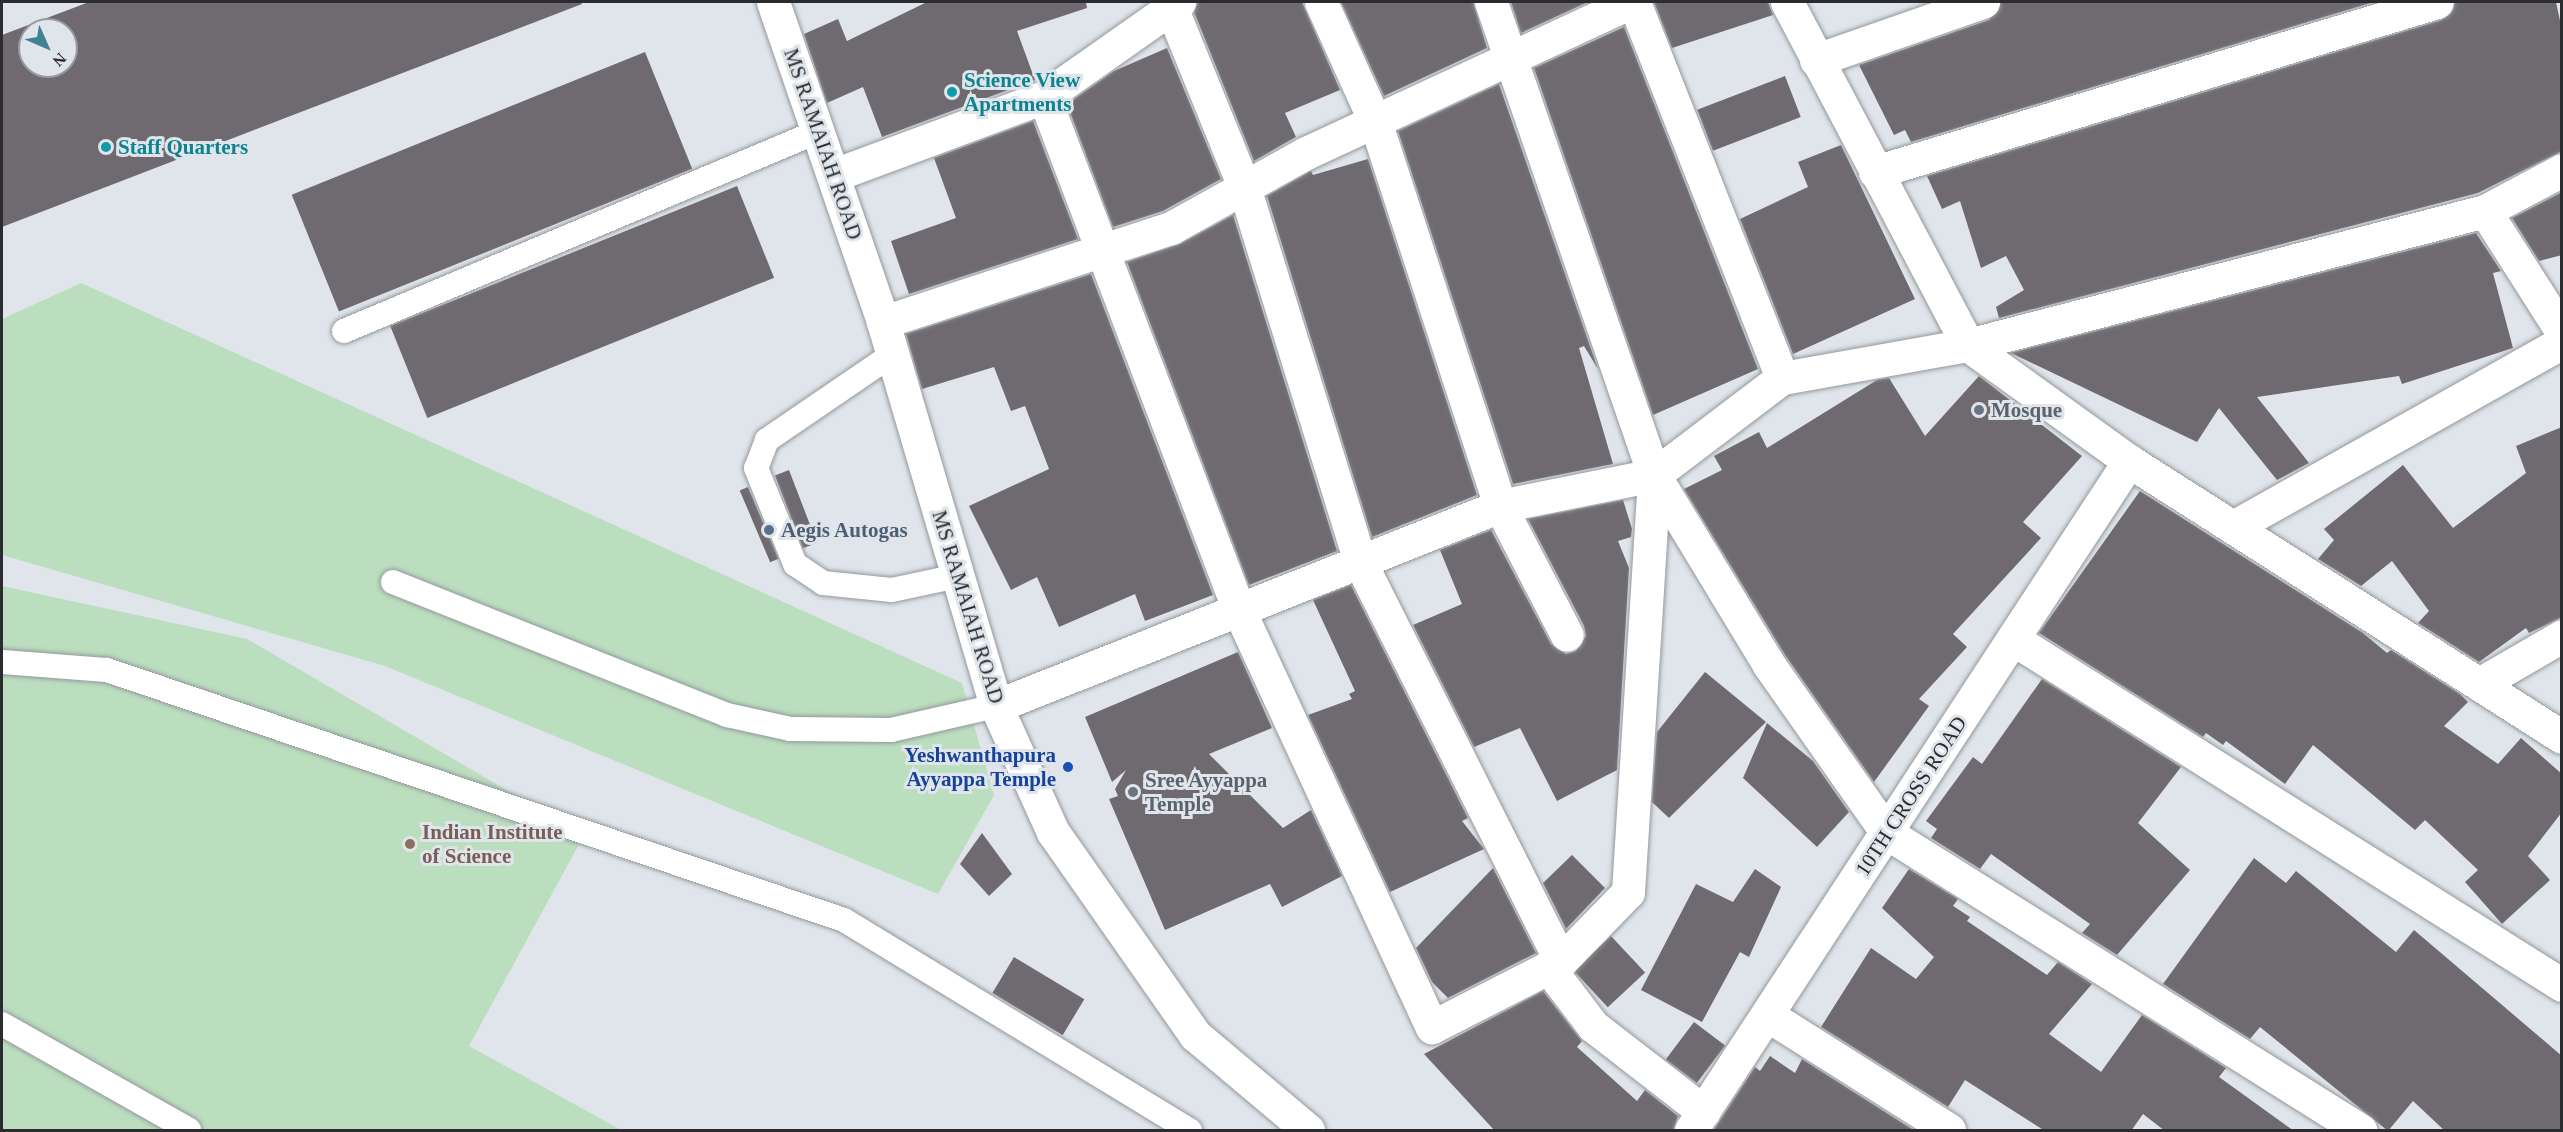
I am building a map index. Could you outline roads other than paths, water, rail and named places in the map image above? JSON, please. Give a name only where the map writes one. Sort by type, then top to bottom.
[{"type":"street","name":"MS RAMAIAH ROAD","points":[[773,2],[883,322],[996,706],[1053,831],[1195,1035],[1308,1131]]},
{"type":"street","points":[[834,175],[1044,97],[1173,2],[1244,187],[1360,562],[1554,964],[1593,1026],[1698,1121]]},
{"type":"street","points":[[1321,2],[1376,124],[1500,506],[1567,635]]},
{"type":"street","points":[[1491,2],[1515,57],[1654,475],[1769,665],[1887,833],[2360,1131]]},
{"type":"street","points":[[883,322],[1171,228],[1244,187],[1633,2],[1782,378]]},
{"type":"street","points":[[1787,2],[1968,345],[2129,460],[2562,737]]},
{"type":"street","points":[[1816,60],[1983,2]]},
{"type":"street","points":[[1875,172],[2438,2]]},
{"type":"street","points":[[1044,97],[1105,251],[1238,608],[1432,1028],[1554,964],[1628,892],[1654,475]]},
{"type":"street","points":[[996,706],[1238,608],[1500,506],[1654,475],[1782,378],[1968,345],[2485,211],[2562,170]]},
{"type":"street","points":[[2485,211],[2562,332]]},
{"type":"street","points":[[2233,527],[2562,342]]},
{"type":"street","name":"10TH CROSS ROAD","points":[[1698,1121],[1769,1016],[2129,460]]},
{"type":"street","points":[[2479,684],[2562,636]]},
{"type":"street","points":[[2013,639],[2562,985]]},
{"type":"street","points":[[1769,1016],[1949,1131]]},
{"type":"lane","points":[[344,331],[819,131]]},
{"type":"lane","points":[[893,354],[767,440],[756,468],[795,564],[824,583],[892,590],[958,576]]},
{"type":"lane","points":[[393,582],[727,715],[790,729],[891,730],[996,706]]},
{"type":"lane","points":[[2,662],[107,670],[844,920],[1190,1131]]},
{"type":"lane","points":[[2,1024],[189,1131]]},
{"type":"place","name":"Science View Apartments","points":[[952,92]]},
{"type":"place","name":"Staff Quarters","points":[[106,147]]},
{"type":"place","name":"Mosque","points":[[1979,410]]},
{"type":"place","name":"Aegis Autogas","points":[[769,530]]},
{"type":"place","name":"Yeshwanthapura Ayyappa Temple","points":[[1068,767]]},
{"type":"place","name":"Sree Ayyappa Temple","points":[[1133,792]]},
{"type":"place","name":"Indian Institute of Science","points":[[410,844]]}]
